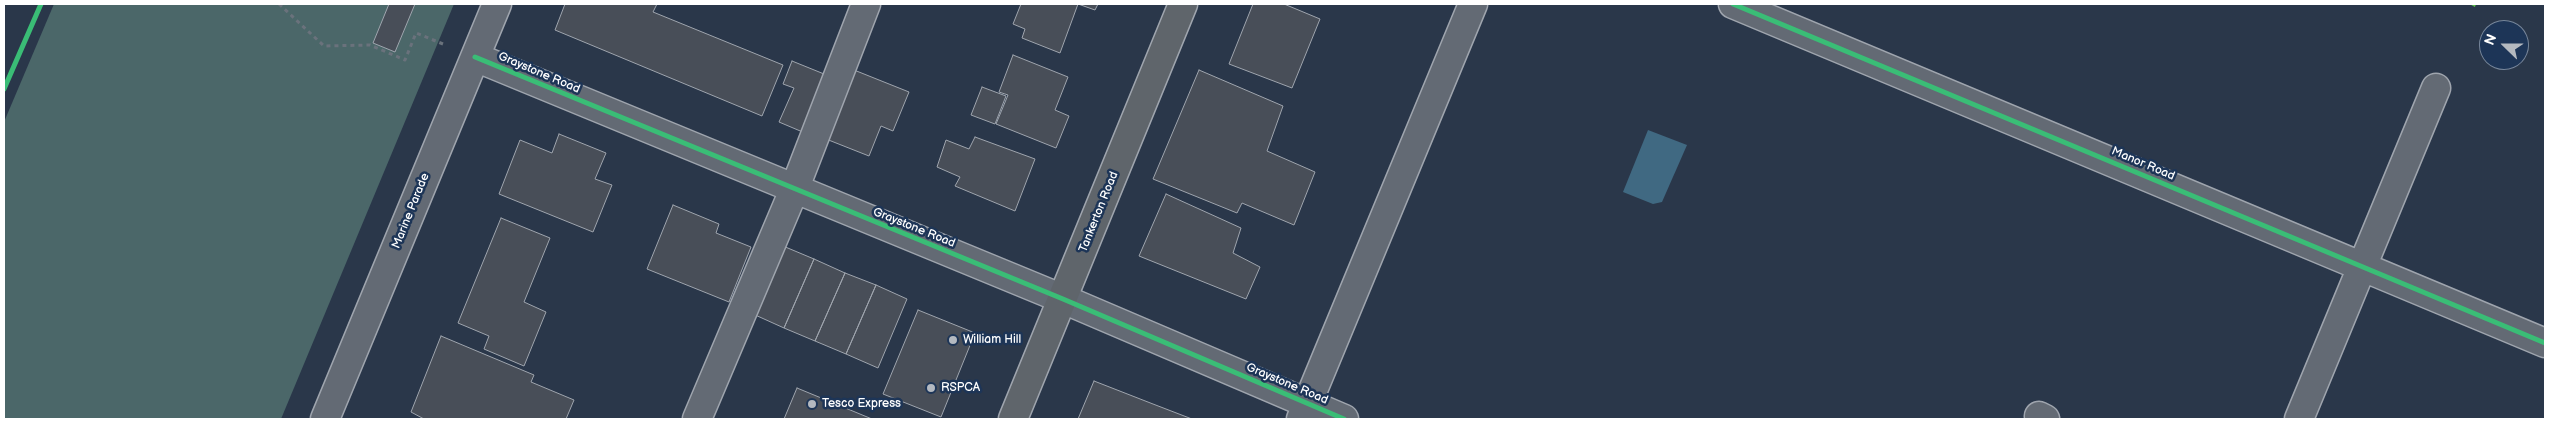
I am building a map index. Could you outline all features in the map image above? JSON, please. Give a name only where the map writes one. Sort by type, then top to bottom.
[{"type":"main road","name":"Tankerton Road","points":[[1013,419],[1183,4]]},
{"type":"street","name":"Marine Parade","points":[[325,419],[497,4]]},
{"type":"street","points":[[697,419],[794,190],[866,4]]},
{"type":"street","points":[[1304,412],[1474,4]]},
{"type":"street","name":"Manor Road","points":[[1733,4],[2545,343]]},
{"type":"street","name":"Graystone Road","points":[[475,57],[794,190],[1063,299],[1304,412],[1344,419]]},
{"type":"street","points":[[2299,419],[2436,88]]},
{"type":"path","points":[[279,4],[324,46],[370,45],[405,60],[416,33],[475,57]]},
{"type":"green space","points":[[54,4],[454,4],[281,419],[4,419],[4,122]]},
{"type":"water","points":[[1648,130],[1687,145],[1662,202],[1653,204],[1623,192]]},
{"type":"building","points":[[389,4],[415,4],[395,52],[373,43]]},
{"type":"building","points":[[565,4],[657,4],[653,12],[783,65],[762,116],[555,30]]},
{"type":"building","points":[[1021,4],[1078,4],[1060,53],[1022,38],[1025,29],[1013,24]]},
{"type":"building","points":[[1078,4],[1098,4],[1095,10]]},
{"type":"building","points":[[1253,4],[1284,4],[1320,19],[1292,88],[1229,64]]},
{"type":"building","points":[[1013,55],[1068,77],[1055,110],[1069,116],[1056,148],[996,124],[1008,95],[999,92]]},
{"type":"building","points":[[792,61],[829,76],[805,133],[779,122],[794,88],[783,84]]},
{"type":"building","points":[[854,70],[909,92],[893,131],[881,126],[869,156],[826,139]]},
{"type":"building","points":[[1199,70],[1283,106],[1267,151],[1315,172],[1294,225],[1242,203],[1237,213],[1153,179]]},
{"type":"building","points":[[982,87],[1006,96],[995,124],[971,115]]},
{"type":"building","points":[[559,134],[606,153],[595,179],[612,185],[593,232],[499,194],[520,140],[552,153]]},
{"type":"building","points":[[975,137],[1035,159],[1015,211],[955,186],[960,177],[937,167],[946,140],[969,149]]},
{"type":"building","points":[[1166,194],[1241,228],[1233,253],[1260,267],[1246,299],[1139,256]]},
{"type":"building","points":[[673,205],[719,224],[716,233],[751,247],[729,302],[647,269]]},
{"type":"building","points":[[501,218],[550,238],[524,302],[546,312],[524,366],[484,349],[489,336],[458,323]]},
{"type":"building","points":[[783,246],[814,259],[784,328],[753,314]]},
{"type":"building","points":[[814,259],[845,273],[815,341],[784,328]]},
{"type":"building","points":[[845,273],[876,285],[846,354],[815,341]]},
{"type":"building","points":[[876,285],[907,299],[878,368],[846,354]]},
{"type":"building","points":[[918,310],[975,333],[941,417],[883,394]]},
{"type":"building","points":[[441,336],[534,375],[531,382],[574,400],[566,419],[424,419],[411,412]]},
{"type":"building","points":[[1094,381],[1153,404],[1192,419],[1078,419]]},
{"type":"building","name":"Tesco Express","points":[[797,388],[872,419],[784,419]]},
{"type":"cycle path","points":[[4,89],[41,4]]},
{"type":"cycle path","points":[[1733,4],[2545,343]]},
{"type":"cycle path","points":[[475,57],[1063,299],[1344,419]]},
{"type":"place","name":"William Hill","points":[[953,340]]},
{"type":"place","name":"RSPCA","points":[[931,388]]},
{"type":"place","name":"Tesco Express","points":[[812,404]]}]
